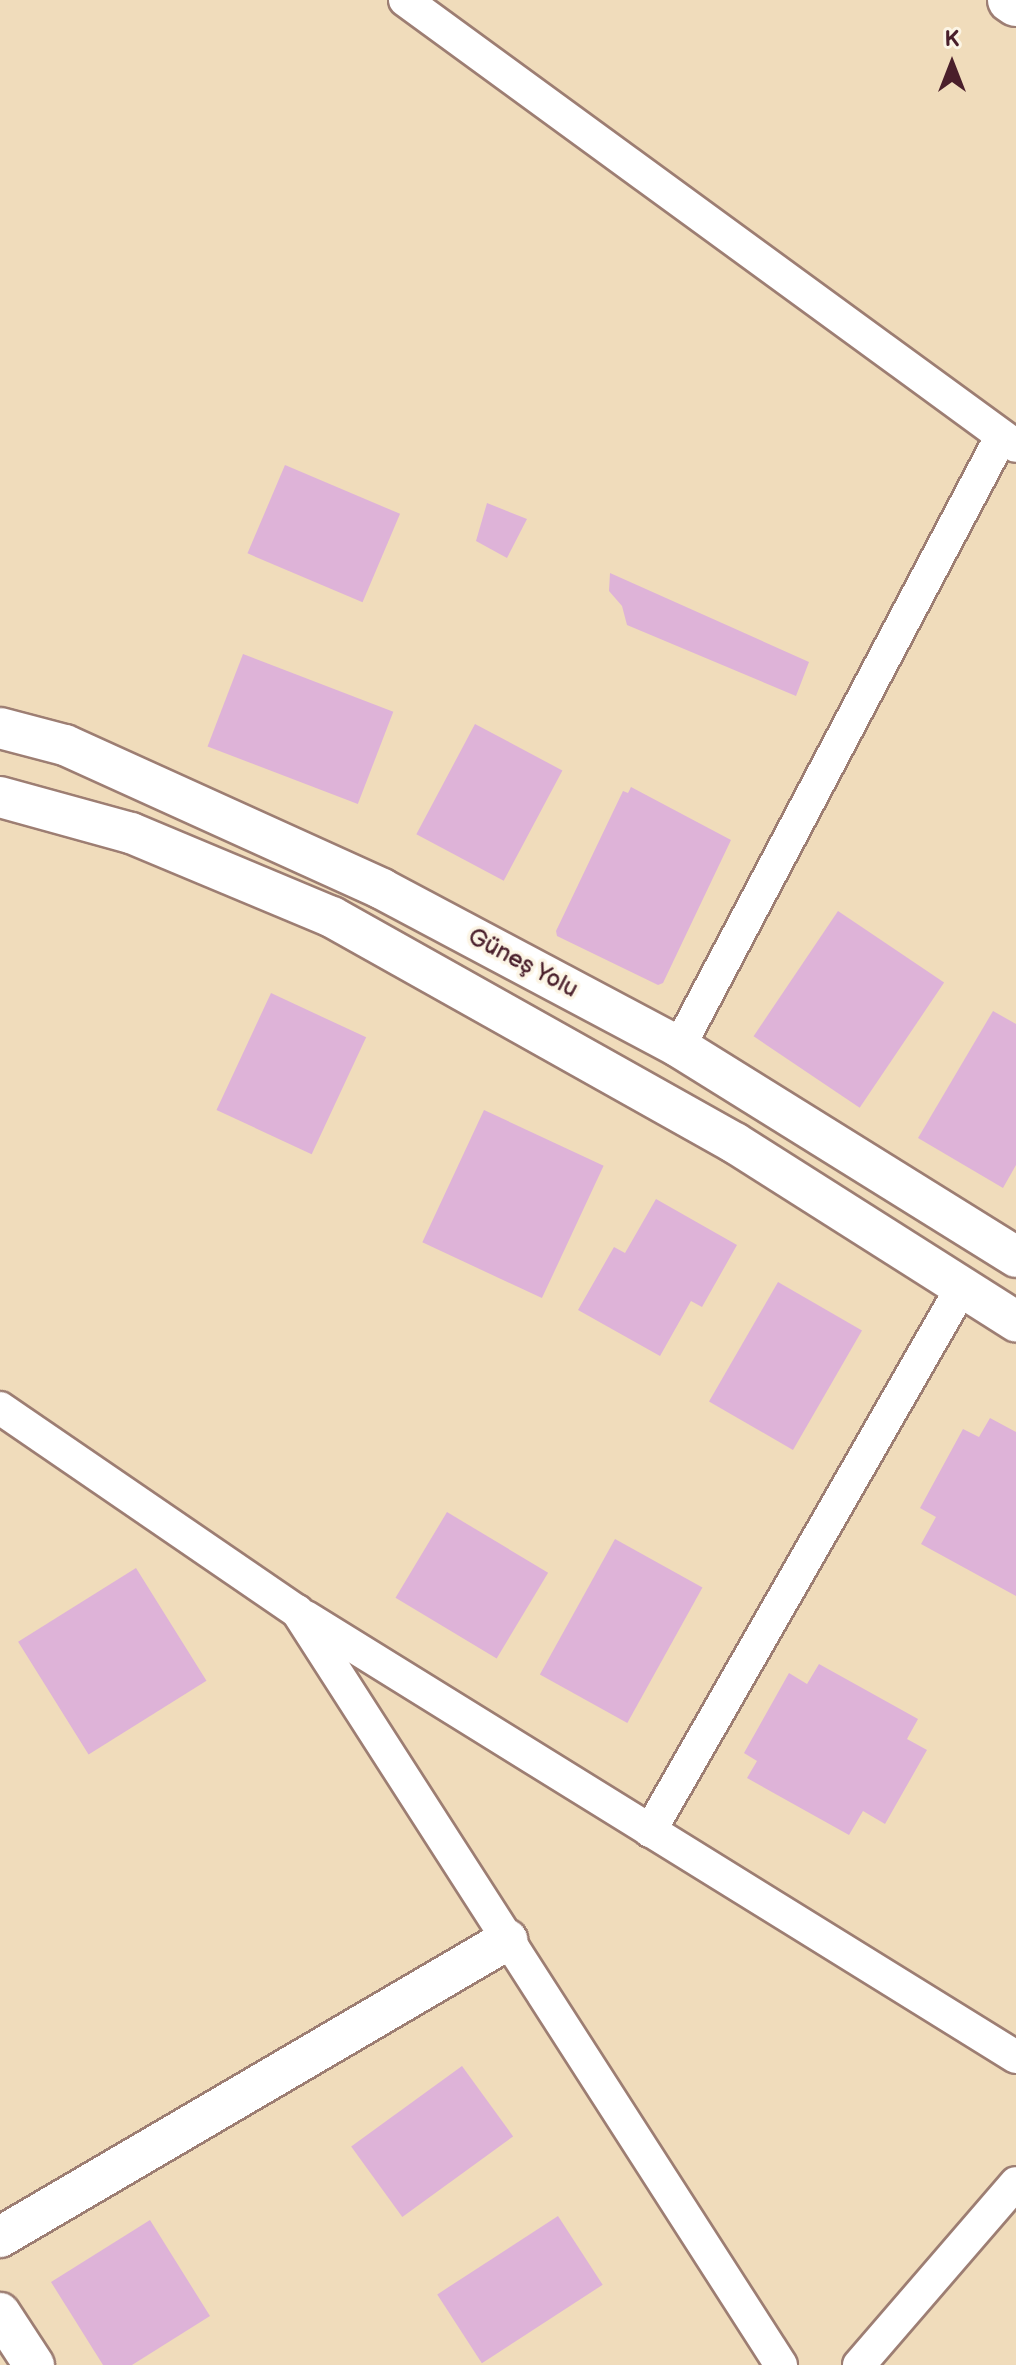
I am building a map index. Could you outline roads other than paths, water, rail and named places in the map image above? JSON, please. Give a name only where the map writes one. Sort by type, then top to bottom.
[{"type":"highway","points":[[1010,0],[1016,4]]},
{"type":"street","points":[[405,0],[1009,441],[679,1047]]},
{"type":"street","name":"Güneş Yolu","points":[[0,728],[65,745],[382,889],[679,1047],[1016,1257]]},
{"type":"street","points":[[0,797],[131,833],[332,917],[735,1143],[1016,1321]]},
{"type":"street","points":[[650,1831],[962,1287]]},
{"type":"street","points":[[0,1408],[297,1611],[1016,2057]]},
{"type":"street","points":[[297,1611],[781,2365]]},
{"type":"street","points":[[0,2237],[507,1940]]},
{"type":"street","points":[[859,2365],[1016,2183]]},
{"type":"street","points":[[0,2313],[34,2365]]}]
